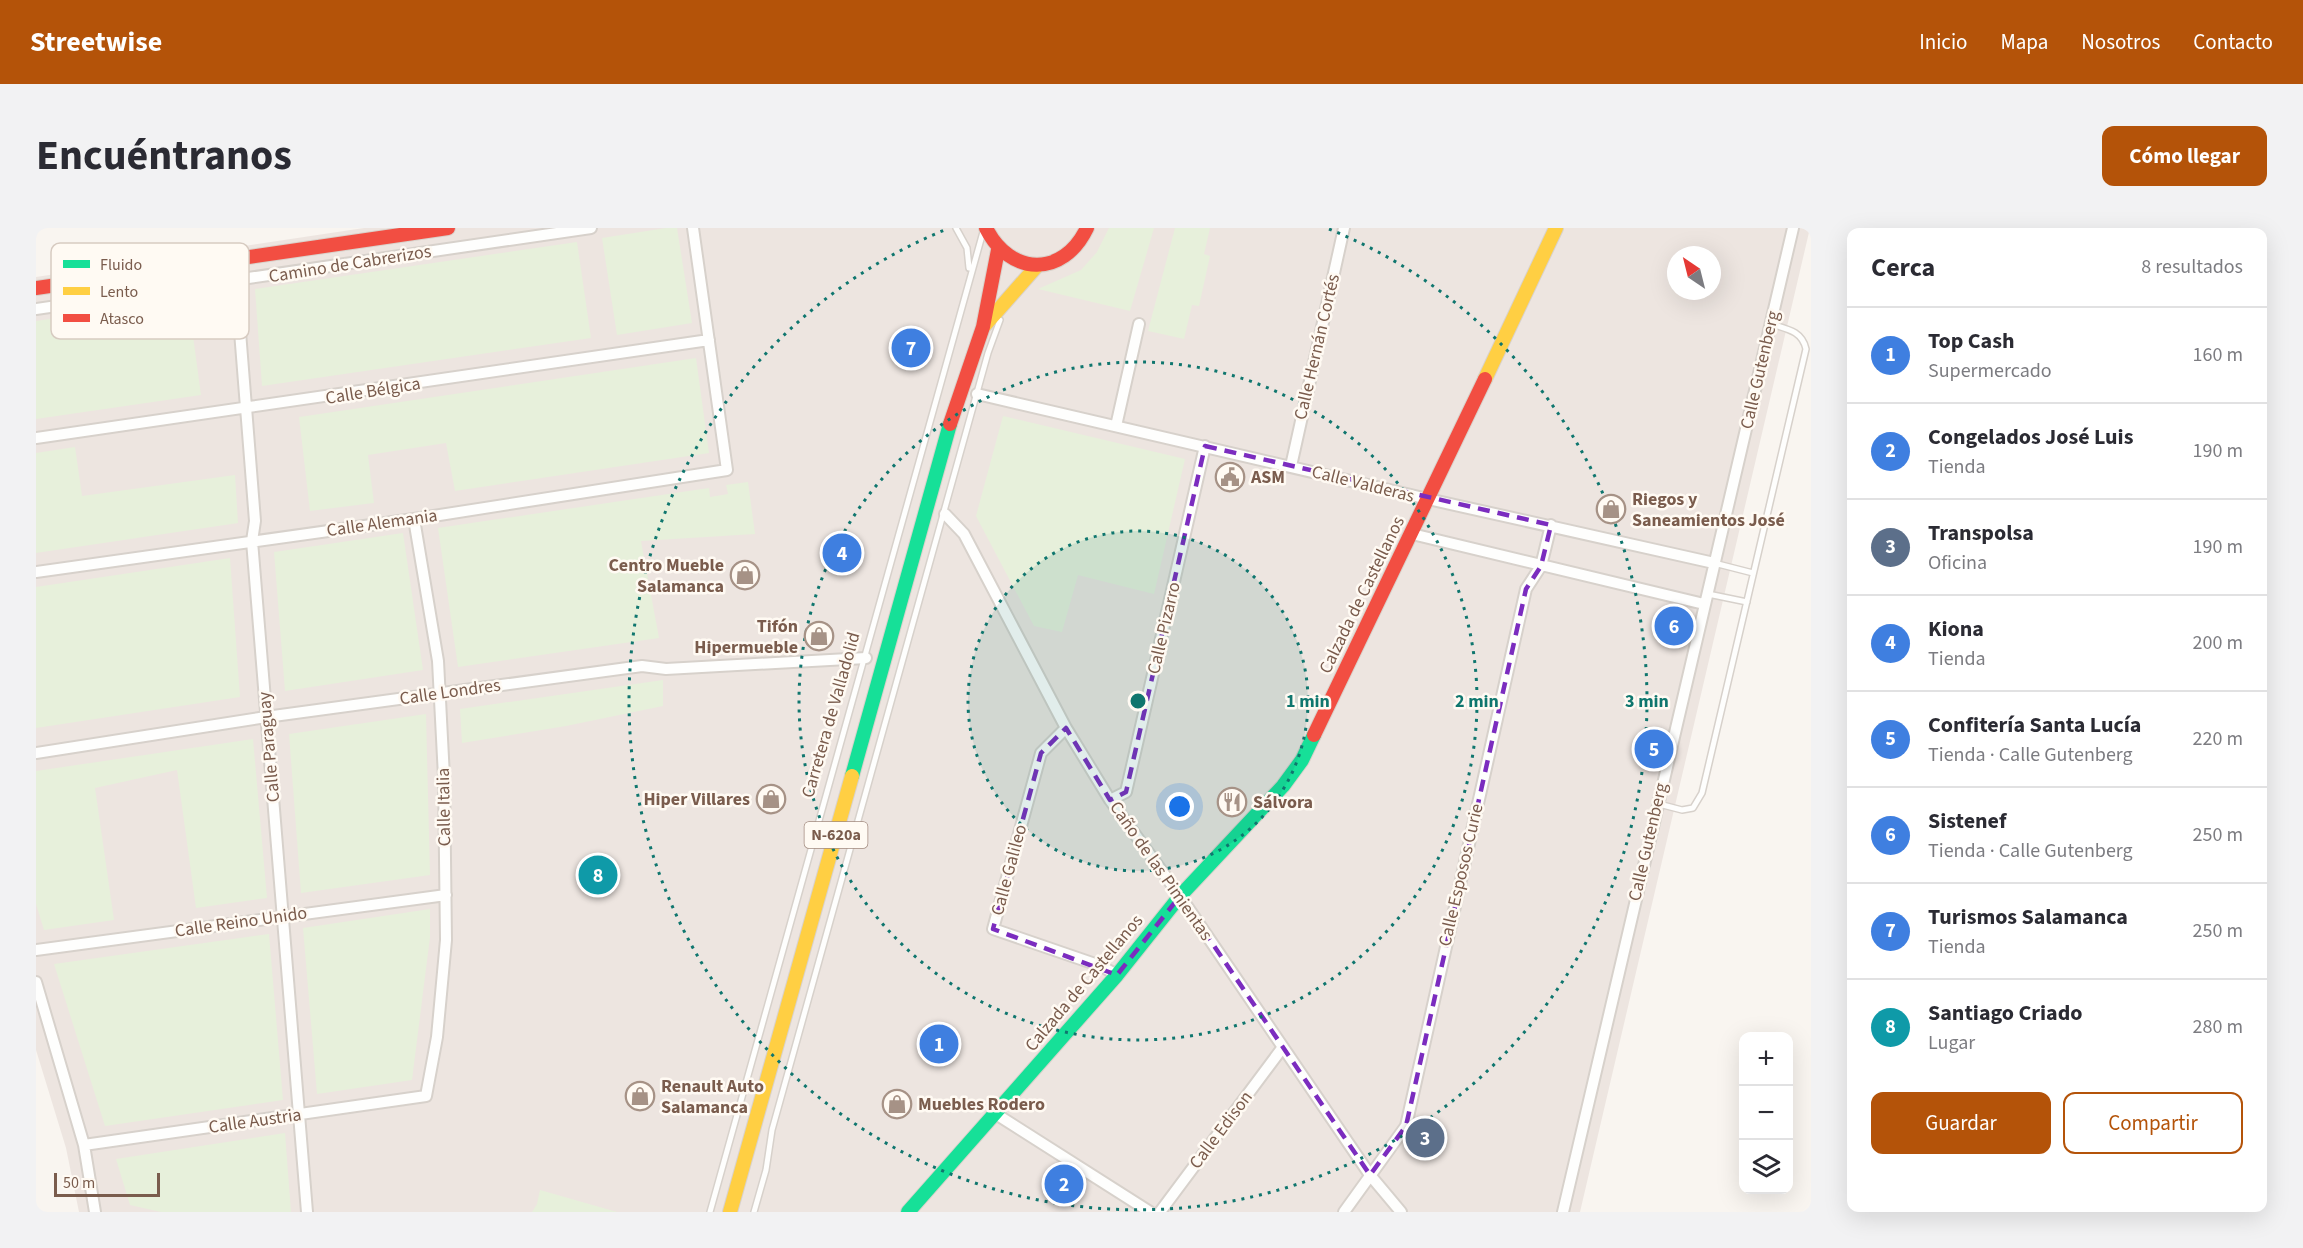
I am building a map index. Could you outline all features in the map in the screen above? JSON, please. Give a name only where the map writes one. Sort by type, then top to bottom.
[{"type":"main road","points":[[249,257],[448,228]]},
{"type":"main road","points":[[985,228],[998,250],[1011,260],[1036,267],[1065,258],[1077,248],[1087,228]]},
{"type":"main road","name":"Calzada de Castellanos","points":[[908,1212],[1117,975],[1180,896],[1283,786],[1302,760],[1412,534],[1556,228]]},
{"type":"main road","name":"Carretera de Valladolid","points":[[730,1212],[957,400],[983,327],[998,250]]},
{"type":"main road","name":"Carretera de Valladolid","points":[[983,327],[1036,267]]},
{"type":"main road","points":[[36,288],[51,286]]},
{"type":"street","name":"Camino de Cabrerizos","points":[[249,279],[591,228]]},
{"type":"street","points":[[693,228],[709,340]]},
{"type":"street","name":"Calle Hernán Cortés","points":[[1291,466],[1344,228]]},
{"type":"street","name":"Calle Gutenberg","points":[[1563,1212],[1793,228]]},
{"type":"street","name":"Camino de Cabrerizos","points":[[36,309],[51,307]]},
{"type":"street","points":[[1116,426],[1139,324]]},
{"type":"street","name":"Calle Paraguay","points":[[241,339],[255,521],[252,541],[307,1212]]},
{"type":"street","name":"Calle Bélgica","points":[[36,438],[247,410],[709,340]]},
{"type":"street","name":"Calle Alemania","points":[[36,572],[414,519],[727,470],[709,340]]},
{"type":"street","name":"Calle Valderas","points":[[977,394],[1714,563]]},
{"type":"street","name":"Calle Pizarro","points":[[1110,800],[1126,792],[1205,446]]},
{"type":"street","name":"Caño de las Pimientas","points":[[945,514],[964,534],[1066,728],[1110,800],[1180,896],[1370,1175],[1401,1212]]},
{"type":"street","name":"Calle Italia","points":[[414,519],[438,661],[446,895],[445,951],[437,1036],[426,1096]]},
{"type":"street","name":"Calle Esposos Curie","points":[[1344,1212],[1406,1126],[1526,589],[1541,566],[1551,525]]},
{"type":"street","points":[[1412,534],[1541,566],[1705,598]]},
{"type":"street","name":"Calle Londres","points":[[36,753],[266,717],[642,666],[666,669],[866,658]]},
{"type":"street","name":"Calle Galileo","points":[[1066,728],[1041,753],[993,929],[1101,966],[1117,975]]},
{"type":"street","name":"Calle Reino Unido","points":[[36,950],[446,895]]},
{"type":"street","points":[[36,982],[84,1144],[95,1212]]},
{"type":"street","name":"Calle Edison","points":[[1160,1212],[1283,1047]]},
{"type":"street","name":"Calle Austria","points":[[84,1144],[426,1096]]},
{"type":"street","points":[[996,1114],[1150,1212]]},
{"type":"lane","points":[[956,228],[967,248],[970,272]]},
{"type":"lane","name":"Carretera de Valladolid","points":[[710,1212],[924,451],[933,407],[970,272],[985,228]]},
{"type":"lane","name":"Carretera de Valladolid","points":[[754,1212],[766,1170],[770,1137],[977,394],[992,341],[1009,297]]},
{"type":"lane","points":[[1657,804],[1682,810],[1693,808],[1699,802],[1747,602],[1806,349],[1804,342],[1795,332],[1771,324]]},
{"type":"lane","points":[[1714,563],[1753,573]]},
{"type":"lane","points":[[1705,598],[1747,602]]},
{"type":"highlighted area","points":[[1205,446],[1551,525],[1541,566],[1526,589],[1406,1126],[1370,1175],[1180,896],[1117,975],[993,929],[1041,753],[1066,728],[1110,800],[1126,792]]},
{"type":"shaded area","points":[[364,228],[1810,228],[1580,1212],[79,1212],[66,1148],[36,1050],[36,277],[51,275],[51,339],[249,339],[249,245]]},
{"type":"green space","points":[[677,228],[692,323],[617,335],[602,238]]},
{"type":"green space","points":[[1109,228],[1154,228],[1130,311],[1038,289],[1081,270],[1097,252]]},
{"type":"green space","points":[[1175,228],[1210,228],[1204,254],[1210,256],[1199,306],[1192,305],[1184,339],[1148,331]]},
{"type":"green space","points":[[577,242],[591,338],[262,386],[255,289]]},
{"type":"green space","points":[[51,319],[51,339],[193,339],[201,395],[36,419],[36,321]]},
{"type":"green space","points":[[696,358],[709,453],[455,491],[446,443],[368,455],[374,503],[310,511],[299,417]]},
{"type":"green space","points":[[1003,416],[1185,459],[1154,594],[1078,575],[1062,632],[1034,626],[976,516]]},
{"type":"green space","points":[[75,447],[82,496],[235,475],[238,523],[36,553],[36,453]]},
{"type":"green space","points":[[748,482],[755,534],[641,541],[659,638],[458,667],[438,528],[709,488],[710,497],[728,494],[726,485]]},
{"type":"green space","points":[[403,533],[423,670],[285,691],[274,552]]},
{"type":"green space","points":[[230,558],[240,697],[36,728],[36,587]]},
{"type":"green space","points":[[663,680],[663,706],[566,726],[462,743],[460,709]]},
{"type":"green space","points":[[426,714],[430,875],[301,893],[289,734]]},
{"type":"green space","points":[[253,739],[267,898],[196,908],[177,770],[95,788],[114,920],[44,930],[36,904],[36,771]]},
{"type":"green space","points":[[430,909],[430,937],[412,1080],[317,1094],[303,928]]},
{"type":"green space","points":[[269,934],[283,1100],[105,1126],[54,964]]},
{"type":"green space","points":[[285,1133],[291,1212],[161,1212],[130,1205],[116,1159]]},
{"type":"green space","points":[[540,1190],[617,1212],[532,1212],[537,1204]]},
{"type":"traffic: fast","points":[[852,776],[950,424]]},
{"type":"traffic: fast","points":[[908,1212],[1117,975],[1180,896],[1283,786],[1302,760],[1314,735]]},
{"type":"traffic: slow","points":[[1485,379],[1556,228]]},
{"type":"traffic: slow","points":[[985,325],[1036,267]]},
{"type":"traffic: slow","points":[[730,1212],[852,776]]},
{"type":"traffic: jam","points":[[249,257],[448,228]]},
{"type":"traffic: jam","points":[[986,228],[996,244],[1009,255],[1022,262],[1037,265],[1051,263],[1064,256],[1077,244],[1087,228]]},
{"type":"traffic: jam","points":[[950,424],[983,327],[998,250]]},
{"type":"traffic: jam","points":[[36,288],[51,286]]},
{"type":"traffic: jam","points":[[1314,735],[1485,379]]},
{"type":"place","name":"Turismos Salamanca","points":[[911,348]]},
{"type":"place","name":"ASM","points":[[1230,477]]},
{"type":"place","name":"Riegos y Saneamientos José","points":[[1611,509]]},
{"type":"place","name":"Kiona","points":[[842,553]]},
{"type":"place","name":"Centro Mueble Salamanca","points":[[745,575]]},
{"type":"place","name":"Sistenef","points":[[1674,626]]},
{"type":"place","name":"Tifón Hipermueble","points":[[819,636]]},
{"type":"place","name":"Confitería Santa Lucía","points":[[1654,749]]},
{"type":"place","name":"Hiper Villares","points":[[771,799]]},
{"type":"place","name":"Sálvora","points":[[1232,802]]},
{"type":"place","name":"Santiago Criado","points":[[598,875]]},
{"type":"place","name":"Top Cash","points":[[939,1044]]},
{"type":"place","name":"Renault Auto Salamanca","points":[[640,1096]]},
{"type":"place","name":"Muebles Rodero","points":[[897,1104]]},
{"type":"place","name":"Transpolsa","points":[[1425,1138]]},
{"type":"place","name":"Congelados José Luis","points":[[1064,1184]]}]
